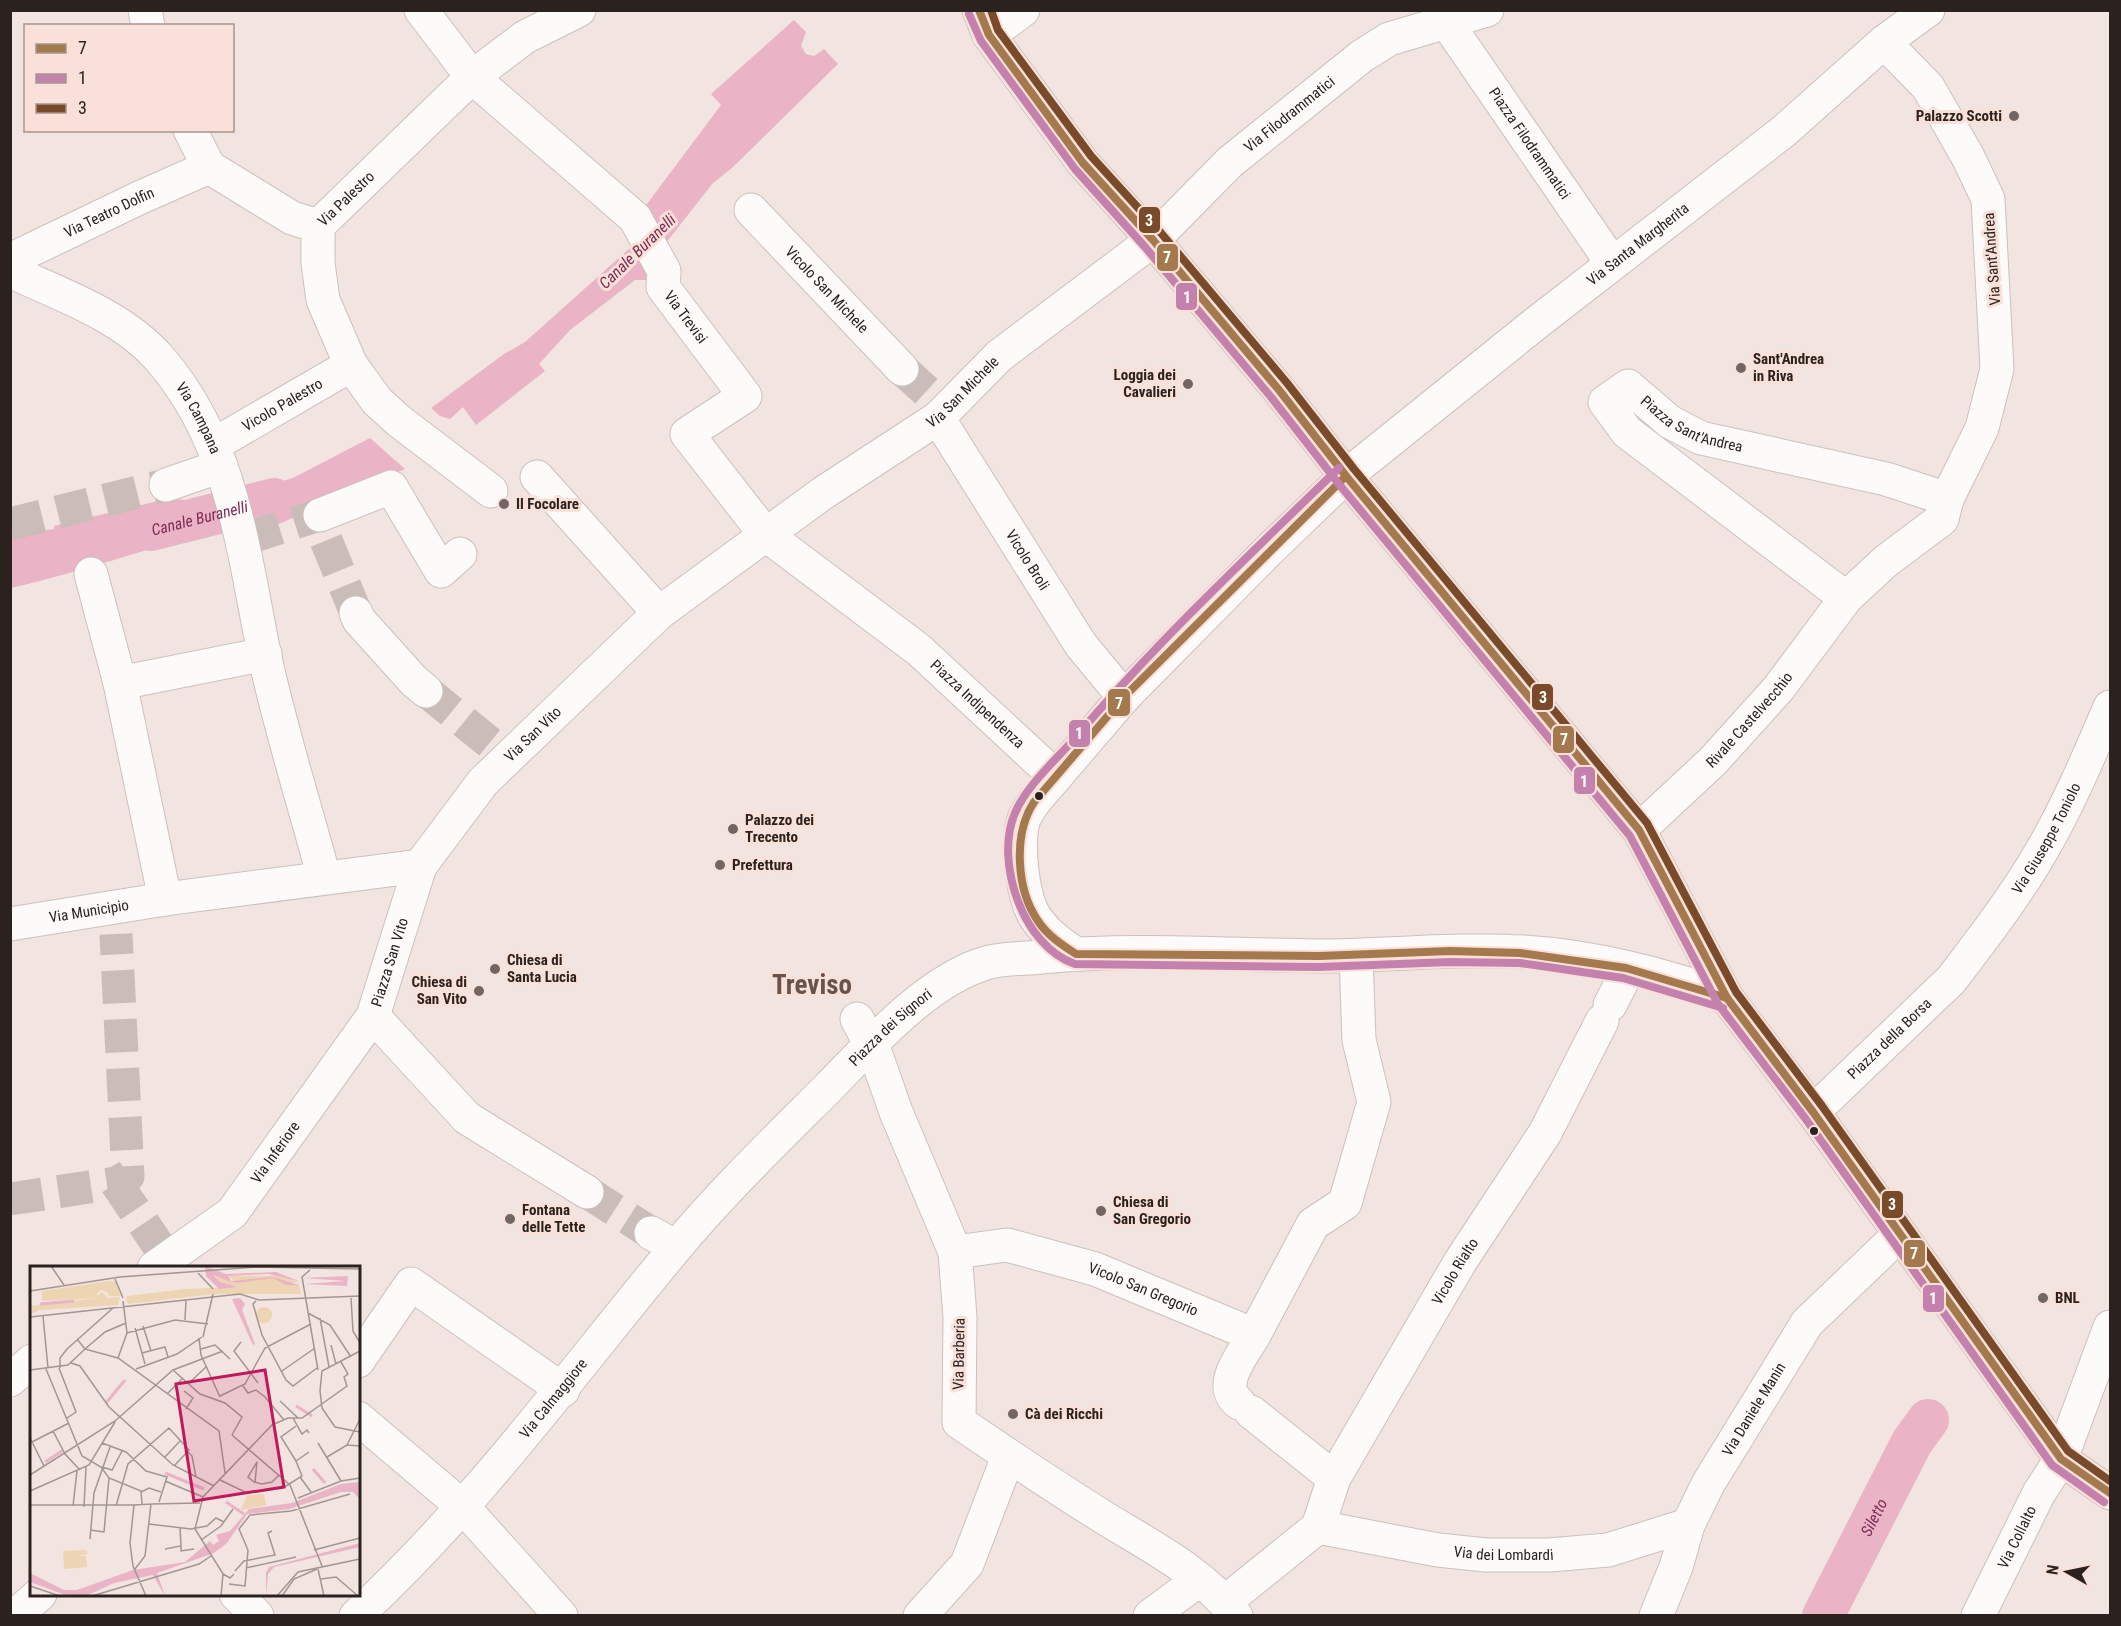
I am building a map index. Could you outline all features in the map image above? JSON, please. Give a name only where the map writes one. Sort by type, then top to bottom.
[{"type":"street","name":"Via Trevisi","points":[[422,10],[472,77],[635,218],[664,271],[663,287],[745,396],[687,434],[765,534]]},
{"type":"street","name":"Via Palestro","points":[[491,492],[399,421],[377,401],[351,365],[323,300],[318,263],[318,226],[472,77],[525,37],[579,10]]},
{"type":"street","points":[[1023,10],[984,23],[1083,163],[1153,240],[1279,390],[1346,476],[1639,830],[1727,998],[1812,1112],[2061,1459],[2110,1493]]},
{"type":"street","name":"Via Filodrammatici","points":[[1153,240],[1230,162],[1362,56],[1389,39],[1487,10]]},
{"type":"street","name":"Via Santa Margherita","points":[[1124,697],[1266,553],[1346,476],[1612,263],[1785,131],[1884,42],[1928,10]]},
{"type":"street","name":"Piazza Filodrammatici","points":[[1448,23],[1612,263]]},
{"type":"street","name":"Via Sant'Andrea","points":[[1884,42],[1928,87],[1968,157],[1988,200],[1997,369],[1982,428],[1947,499]]},
{"type":"street","points":[[191,132],[210,167],[292,218],[318,226]]},
{"type":"street","name":"Via Teatro Dolfin","points":[[10,260],[139,198],[210,167]]},
{"type":"street","name":"Vicolo San Michele","points":[[751,210],[902,369]]},
{"type":"street","name":"Via San Michele","points":[[658,613],[941,409],[999,356],[1153,240]]},
{"type":"street","name":"Via Campana","points":[[10,271],[101,313],[151,350],[191,399],[222,469],[244,538],[265,654]]},
{"type":"street","name":"Vicolo Palestro","points":[[166,485],[222,469],[351,365]]},
{"type":"street","name":"Piazza Sant'Andrea","points":[[1846,598],[1627,432],[1605,402],[1628,386],[1670,422],[1701,438],[1886,479],[1947,499]]},
{"type":"street","name":"Vicolo Broli","points":[[941,409],[1081,645],[1124,697]]},
{"type":"street","points":[[537,477],[658,613]]},
{"type":"street","points":[[320,515],[391,487],[441,571],[460,554]]},
{"type":"street","points":[[1846,598],[1886,561],[1942,519],[1947,499]]},
{"type":"street","name":"Piazza Indipendenza","points":[[765,534],[919,650],[1056,777]]},
{"type":"street","points":[[91,574],[120,683],[165,899],[420,866]]},
{"type":"street","name":"Rivale Castelvecchio","points":[[1639,830],[1713,761],[1779,689],[1846,598]]},
{"type":"street","points":[[356,613],[359,620],[414,681],[426,691]]},
{"type":"street","name":"Via San Vito","points":[[420,866],[465,804],[499,750],[658,613]]},
{"type":"street","points":[[120,683],[265,654],[324,877]]},
{"type":"street","points":[[1076,954],[1054,940],[1036,919],[1027,893],[1022,865],[1024,820],[1034,801],[1124,697]]},
{"type":"street","name":"Via Giuseppe Toniolo","points":[[1965,962],[2041,853],[2086,762],[2110,706]]},
{"type":"street","name":"Piazza San Vito","points":[[420,866],[373,1016],[467,1119],[587,1192]]},
{"type":"street","name":"Via Municipio","points":[[10,924],[116,920],[165,899]]},
{"type":"street","name":"Piazza dei Signori","points":[[743,1173],[864,1032],[944,980],[986,963],[1076,954],[1356,956],[1451,951],[1527,952],[1584,960],[1628,970],[1700,988],[1727,998]]},
{"type":"street","points":[[1334,1478],[1245,1408],[1229,1391],[1228,1382],[1313,1224],[1345,1203],[1374,1102],[1359,1040],[1356,956]]},
{"type":"street","name":"Piazza della Borsa","points":[[1812,1112],[1951,980],[1965,962]]},
{"type":"street","name":"Vicolo Rialto","points":[[1318,1527],[1334,1478],[1460,1262],[1545,1133],[1628,970]]},
{"type":"street","name":"Via Inferiore","points":[[160,1257],[232,1213],[373,1016]]},
{"type":"street","name":"Via Barberia","points":[[864,1032],[955,1252],[960,1317],[959,1422],[1008,1457],[1182,1567],[1230,1609]]},
{"type":"street","name":"Via Calmaggiore","points":[[356,1616],[406,1569],[463,1507],[563,1390],[664,1240],[743,1173]]},
{"type":"street","name":"Via Daniele Manin","points":[[1656,1616],[1676,1568],[1688,1525],[1708,1484],[1807,1323],[1899,1235]]},
{"type":"street","name":"Vicolo San Gregorio","points":[[955,1252],[1007,1245],[1095,1269],[1254,1335]]},
{"type":"street","points":[[360,1357],[411,1284],[563,1390]]},
{"type":"street","name":"Via Collalto","points":[[1978,1616],[2038,1493],[2061,1459],[2110,1327]]},
{"type":"street","points":[[360,1420],[463,1507],[561,1616]]},
{"type":"street","points":[[920,1616],[967,1564],[1008,1457]]},
{"type":"street","name":"Via dei Lombardi","points":[[1318,1527],[1438,1550],[1486,1555],[1549,1555],[1608,1550],[1688,1525]]},
{"type":"street","points":[[1230,1609],[1318,1527]]},
{"type":"street","points":[[1150,1616],[1199,1580]]},
{"type":"street","points":[[238,1596],[257,1616]]},
{"type":"water","points":[[794,20],[806,32],[801,46],[806,54],[814,56],[824,49],[838,64],[732,168],[713,183],[665,244],[644,208],[721,105],[711,94]]},
{"type":"water","points":[[639,240],[649,280],[635,280],[570,330],[539,364],[545,371],[476,425],[463,407],[450,419],[440,416],[431,408],[504,354],[525,342]]},
{"type":"water","points":[[370,438],[405,469],[265,530],[248,534],[242,493],[293,478]]},
{"type":"water","points":[[170,498],[206,503],[210,533],[11,588],[11,534],[54,529],[54,526]]},
{"type":"waterway","name":"Canale Buranelli","points":[[151,530],[274,499]]},
{"type":"waterway","name":"Siletto","points":[[1823,1616],[1912,1442],[1928,1420]]},
{"type":"tunnel","points":[[902,369],[937,401]]},
{"type":"tunnel","points":[[10,524],[166,485]]},
{"type":"tunnel","points":[[248,538],[316,516],[356,613]]},
{"type":"tunnel","points":[[426,691],[490,743]]},
{"type":"tunnel","points":[[10,1199],[116,1183],[128,1176],[116,934]]},
{"type":"tunnel","points":[[116,1183],[158,1245]]},
{"type":"tunnel","points":[[587,1192],[651,1233]]},
{"type":"transit line","name":"7","points":[[979,10],[989,35],[1083,163],[1153,240],[1279,390],[1346,476],[1639,830],[1727,998],[1813,1112],[2061,1459],[2110,1493]]},
{"type":"transit line","name":"3","points":[[991,10],[998,30],[1091,156],[1161,233],[1287,383],[1354,469],[1647,823],[1736,992],[1822,1106],[2068,1451],[2110,1481]]},
{"type":"transit line","name":"1","points":[[969,14],[981,41],[1075,169],[1145,247],[1271,397],[1338,483],[1630,836],[1718,1004],[1805,1118],[2052,1465],[2104,1502]]},
{"type":"transit line","name":"1","points":[[1339,468],[1203,600],[1138,668],[1042,774],[1020,803],[1009,833],[1008,854],[1011,877],[1018,900],[1041,940],[1057,955],[1075,964],[1319,967],[1450,962],[1520,963],[1623,978],[1723,1008]]},
{"type":"transit line","name":"7","points":[[1346,476],[1124,697],[1034,802],[1023,830],[1020,861],[1025,893],[1038,921],[1055,939],[1076,954],[1319,956],[1450,951],[1520,953],[1626,968],[1727,998]]},
{"type":"place","name":"Palazzo Scotti","points":[[2014,116]]},
{"type":"place","name":"Sant'Andrea in Riva","points":[[1741,368]]},
{"type":"place","name":"Loggia dei Cavalieri","points":[[1188,384]]},
{"type":"place","name":"Il Focolare","points":[[504,504]]},
{"type":"place","name":"Palazzo dei Trecento","points":[[733,829]]},
{"type":"place","name":"Prefettura","points":[[720,865]]},
{"type":"place","name":"Chiesa di Santa Lucia","points":[[495,969]]},
{"type":"place","name":"Chiesa di San Vito","points":[[479,991]]},
{"type":"place","name":"Chiesa di San Gregorio","points":[[1101,1211]]},
{"type":"place","name":"Fontana delle Tette","points":[[510,1219]]},
{"type":"place","name":"BNL","points":[[2043,1298]]},
{"type":"place","name":"Cà dei Ricchi","points":[[1013,1414]]},
{"type":"district","name":"Treviso","points":[[812,985]]}]
